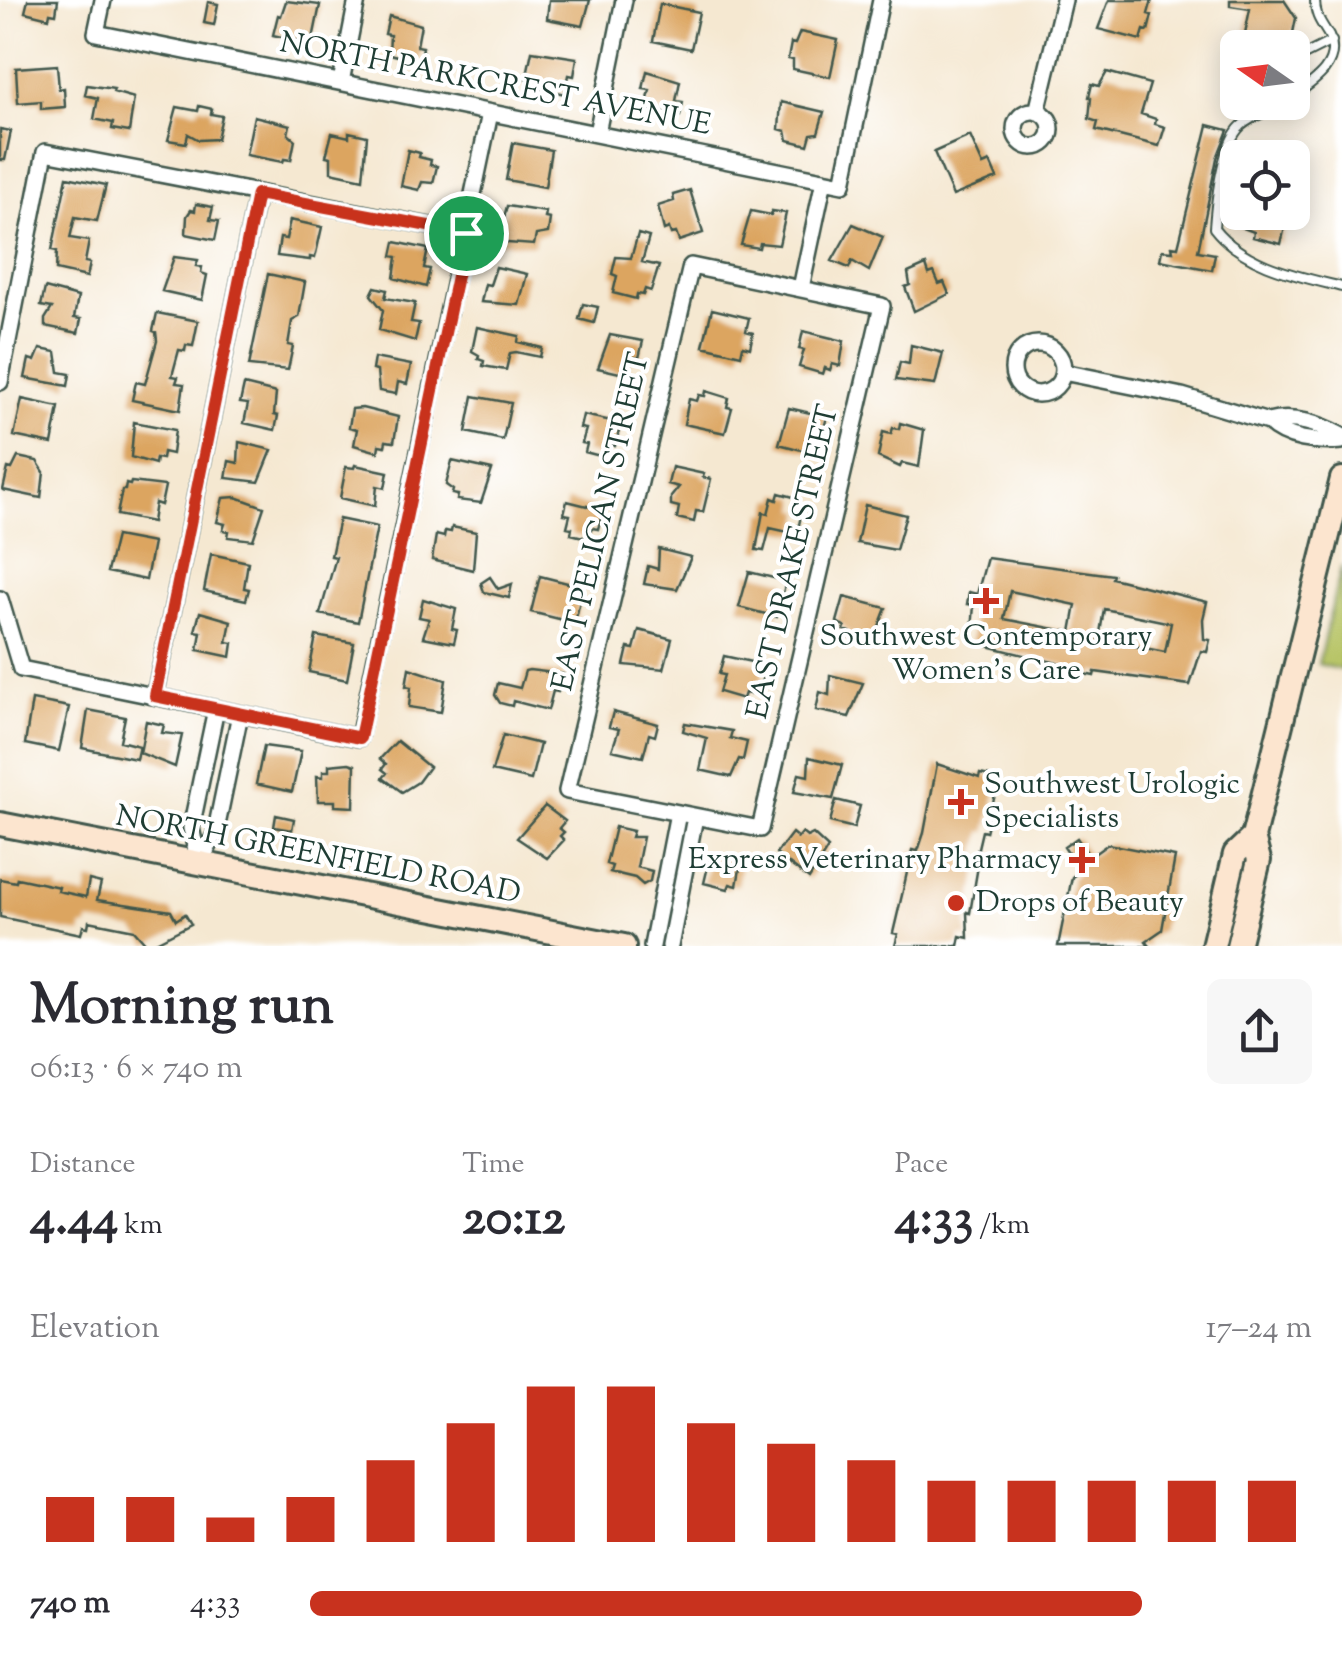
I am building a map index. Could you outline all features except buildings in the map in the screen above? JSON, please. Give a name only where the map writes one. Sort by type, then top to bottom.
[{"type":"main road","points":[[1238,946],[1260,860],[1254,837],[1342,479]]},
{"type":"main road","name":"NORTH GREENFIELD ROAD","points":[[0,824],[561,942],[624,946]]},
{"type":"main road","points":[[1213,946],[1235,854],[1254,837]]},
{"type":"street","name":"NORTH PARKCREST AVENUE","points":[[102,0],[96,32],[824,180]]},
{"type":"street","points":[[340,82],[356,0]]},
{"type":"street","points":[[597,133],[624,0]]},
{"type":"street","points":[[802,288],[824,180],[843,184],[881,0]]},
{"type":"street","points":[[1038,112],[1064,0]]},
{"type":"street","points":[[0,598],[22,670],[360,738],[490,112]]},
{"type":"street","points":[[0,382],[46,152],[466,233]]},
{"type":"street","points":[[155,696],[257,194]]},
{"type":"street","name":"EAST PELICAN STREET","points":[[678,813],[566,791],[691,266],[802,288]]},
{"type":"street","name":"EAST DRAKE STREET","points":[[695,816],[760,830],[882,306],[802,288]]},
{"type":"street","points":[[1063,372],[1182,396],[1268,422],[1284,417],[1327,428],[1342,439]]},
{"type":"street","points":[[198,864],[190,828],[216,709]]},
{"type":"street","points":[[198,864],[215,835],[240,714]]},
{"type":"street","points":[[652,946],[678,813],[695,816],[670,946]]},
{"type":"lane","points":[[1310,81],[1329,68],[1333,58],[1332,41],[1316,19],[1314,0]]},
{"type":"lane","points":[[1310,52],[1332,41]]},
{"type":"lane","points":[[1251,120],[1230,141],[1214,228],[1224,241],[1284,273],[1342,288]]},
{"type":"green space","points":[[1342,565],[1342,670],[1318,664]]},
{"type":"place","name":"Southwest Contemporary Women’s Care","points":[[986,601]]},
{"type":"place","name":"Southwest Urologic Specialists","points":[[961,802]]},
{"type":"place","name":"Express Veterinary Pharmacy","points":[[1082,860]]},
{"type":"place","name":"Drops of Beauty","points":[[956,903]]},
{"type":"route","points":[[257,194],[466,233],[360,738],[155,696],[257,194]]}]
